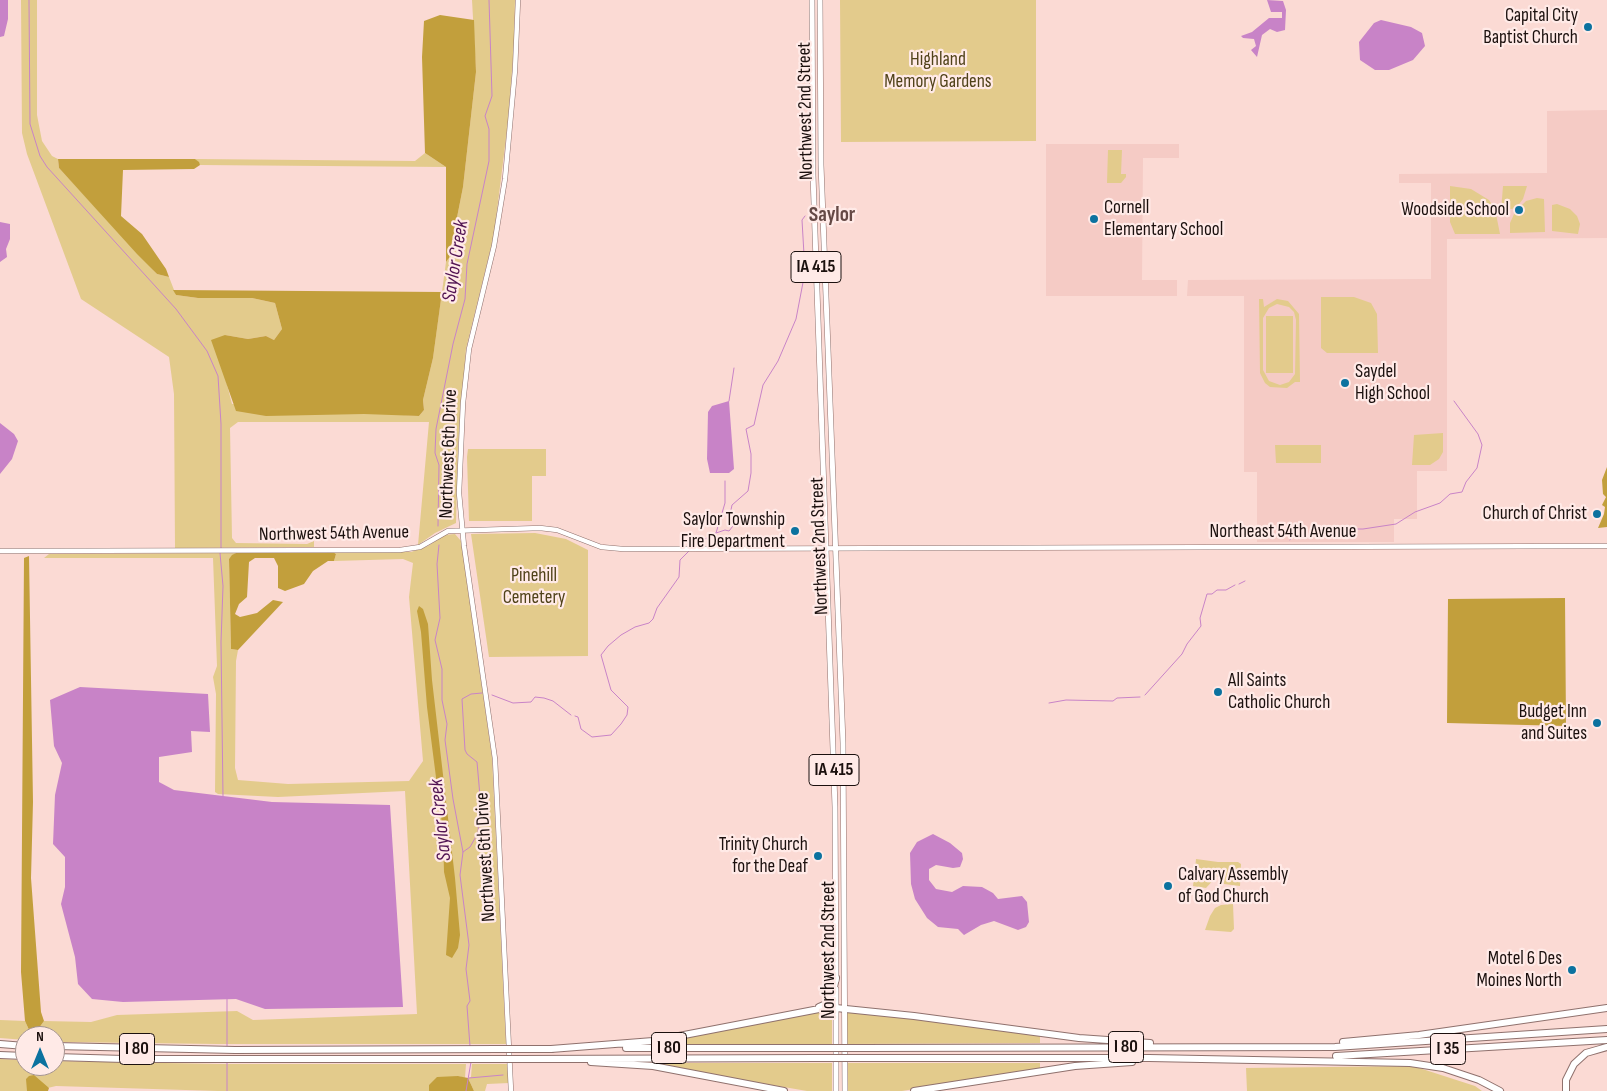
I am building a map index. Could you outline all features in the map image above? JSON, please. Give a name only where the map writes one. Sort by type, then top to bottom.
[{"type":"highway","points":[[809,1011],[829,1001],[836,978]]},
{"type":"highway","points":[[550,1049],[652,1041],[809,1011],[836,1008],[1051,1035],[1202,1046]]},
{"type":"highway","points":[[1289,1046],[1400,1038],[1607,1008]]},
{"type":"highway","name":"I 80","points":[[65,1046],[235,1050],[1289,1046],[1396,1044],[1607,1029]]},
{"type":"highway","name":"I 35","points":[[1051,1058],[1290,1059],[1607,1040]]},
{"type":"highway","points":[[0,1044],[15,1045]]},
{"type":"highway","points":[[1566,1091],[1566,1080],[1574,1064],[1586,1053],[1607,1047]]},
{"type":"highway","points":[[0,1055],[15,1056]]},
{"type":"highway","name":"I 80","points":[[65,1057],[218,1059],[1051,1058]]},
{"type":"highway","points":[[914,1091],[1095,1063],[1203,1058]]},
{"type":"highway","points":[[548,1059],[653,1066],[784,1091]]},
{"type":"highway","points":[[1290,1059],[1431,1065],[1467,1076],[1500,1091]]},
{"type":"main road","name":"Northwest 6th Drive","points":[[511,1091],[495,759],[462,529],[459,493],[463,403],[469,349],[494,246],[504,187],[516,70],[518,0]]},
{"type":"main road","name":"Northwest 2nd Street","points":[[812,0],[813,175],[835,812],[836,1091]]},
{"type":"main road","name":"Northwest 2nd Street","points":[[820,0],[821,165],[843,752],[845,1091]]},
{"type":"main road","name":"Northwest 54th Avenue","points":[[0,551],[412,549],[426,544],[442,533],[462,529],[552,528],[593,545],[610,548],[960,547]]},
{"type":"main road","name":"Northeast 54th Avenue","points":[[960,547],[1607,546]]},
{"type":"shaded area","points":[[0,0],[8,0],[8,19],[4,36],[0,37]]},
{"type":"shaded area","points":[[1267,0],[1283,1],[1286,10],[1285,30],[1277,32],[1270,29],[1262,35],[1257,57],[1251,50],[1256,46],[1254,39],[1241,36],[1252,32],[1269,18],[1282,18],[1282,12],[1271,12]]},
{"type":"shaded area","points":[[440,15],[474,20],[476,72],[463,187],[449,258],[446,262],[446,167],[425,153],[422,57],[424,21]]},
{"type":"shaded area","points":[[1381,20],[1411,27],[1422,33],[1425,46],[1413,60],[1389,70],[1375,70],[1360,60],[1359,42],[1374,23]]},
{"type":"shaded area","name":"Saydel High School","points":[[1607,110],[1607,238],[1447,239],[1447,471],[1417,471],[1417,519],[1394,519],[1394,542],[1257,542],[1257,472],[1244,472],[1244,296],[1187,296],[1188,280],[1431,279],[1431,183],[1399,183],[1399,174],[1547,173],[1547,111]]},
{"type":"shaded area","name":"Cornell Elementary School","points":[[1046,144],[1179,144],[1179,158],[1143,158],[1142,280],[1177,280],[1177,296],[1046,296]]},
{"type":"shaded area","points":[[58,159],[195,159],[199,162],[200,165],[194,169],[123,170],[121,216],[142,234],[166,269],[169,277],[157,274],[137,254],[59,168]]},
{"type":"shaded area","points":[[0,222],[10,224],[10,239],[6,249],[7,257],[0,262]]},
{"type":"shaded area","points":[[173,290],[442,292],[433,358],[423,400],[424,410],[419,416],[364,414],[266,416],[236,411],[211,340],[225,335],[248,339],[266,336],[274,340],[282,329],[275,303],[252,298],[198,298],[176,295]]},
{"type":"shaded area","points":[[729,401],[734,469],[729,473],[710,473],[707,459],[708,412],[712,406]]},
{"type":"shaded area","points":[[0,423],[14,434],[18,441],[12,459],[0,474]]},
{"type":"shaded area","points":[[1607,467],[1607,527],[1598,528],[1604,514],[1605,507],[1602,505],[1606,497],[1603,494],[1602,480]]},
{"type":"shaded area","points":[[333,552],[336,554],[334,561],[328,561],[313,571],[304,584],[285,591],[278,588],[278,566],[274,558],[255,558],[249,562],[247,597],[239,604],[235,614],[240,617],[257,613],[273,600],[283,602],[238,650],[231,649],[229,559],[232,555],[236,553]]},
{"type":"shaded area","points":[[29,556],[33,802],[31,878],[41,1012],[44,1021],[40,1026],[27,1026],[25,1021],[21,972],[24,558]]},
{"type":"shaded area","points":[[1565,598],[1566,726],[1447,723],[1448,599]]},
{"type":"shaded area","points":[[419,606],[423,609],[428,624],[432,680],[455,878],[460,935],[458,948],[452,958],[446,955],[450,898],[444,872],[443,832],[427,707],[421,632],[417,611]]},
{"type":"shaded area","points":[[80,687],[208,694],[210,732],[191,731],[192,752],[159,757],[159,782],[174,790],[272,802],[390,805],[403,1007],[265,1009],[236,999],[123,1002],[92,999],[78,984],[75,957],[61,904],[65,887],[65,857],[53,844],[55,795],[62,763],[54,746],[50,700]]},
{"type":"shaded area","points":[[933,834],[950,843],[962,853],[963,859],[960,867],[953,868],[936,865],[929,869],[929,880],[936,889],[952,892],[963,886],[982,887],[993,893],[998,899],[1022,896],[1027,902],[1029,922],[1026,927],[1018,930],[994,921],[981,925],[964,935],[958,929],[938,927],[927,918],[915,899],[911,884],[910,853],[917,842]]},
{"type":"shaded area","points":[[29,1076],[35,1076],[49,1088],[48,1091],[27,1091],[26,1079]]},
{"type":"shaded area","points":[[458,1076],[468,1078],[474,1091],[429,1091],[429,1085],[437,1077]]},
{"type":"green space","points":[[21,0],[37,0],[37,115],[42,141],[52,156],[58,159],[59,168],[157,274],[169,277],[176,295],[198,298],[252,298],[275,303],[282,329],[274,340],[266,336],[248,339],[225,335],[225,377],[232,404],[419,416],[424,410],[423,400],[433,358],[446,262],[449,258],[463,187],[476,72],[472,0],[515,0],[514,46],[508,122],[494,235],[466,349],[458,445],[456,523],[435,533],[418,545],[429,422],[238,422],[230,428],[232,538],[236,543],[307,544],[314,541],[314,547],[175,548],[174,394],[169,357],[81,299],[27,154],[22,133]]},
{"type":"green space","name":"Highland Memory Gardens","points":[[840,0],[1036,0],[1036,141],[841,142]]},
{"type":"green space","points":[[1108,150],[1122,150],[1121,174],[1126,174],[1126,177],[1121,183],[1107,183]]},
{"type":"green space","points":[[425,153],[446,167],[200,165],[195,159],[415,161]]},
{"type":"green space","points":[[1450,186],[1471,189],[1489,200],[1495,209],[1500,234],[1455,234],[1450,222]]},
{"type":"green space","points":[[1503,186],[1527,186],[1523,199],[1516,208],[1501,211]]},
{"type":"green space","points":[[1537,198],[1544,199],[1545,232],[1510,233],[1510,223],[1515,212],[1526,201]]},
{"type":"green space","points":[[1557,204],[1570,209],[1577,216],[1580,224],[1578,234],[1552,231],[1552,205]]},
{"type":"green space","points":[[1321,297],[1354,297],[1371,303],[1377,314],[1378,353],[1327,353],[1321,348]]},
{"type":"green space","points":[[1259,299],[1263,299],[1264,307],[1277,299],[1288,301],[1299,314],[1300,382],[1295,382],[1287,388],[1270,387],[1265,383],[1260,373]],"holes":[[[1277,304],[1289,307],[1294,312],[1296,320],[1295,374],[1289,382],[1280,385],[1269,381],[1263,370],[1263,318],[1269,308]]]},
{"type":"green space","points":[[1266,316],[1293,316],[1293,373],[1266,373]]},
{"type":"green space","points":[[1443,433],[1443,452],[1439,459],[1430,465],[1412,465],[1414,435]]},
{"type":"green space","points":[[1275,445],[1321,445],[1321,463],[1276,463]]},
{"type":"green space","name":"Pinehill Cemetery","points":[[468,449],[546,449],[546,476],[532,476],[532,521],[469,521]]},
{"type":"green space","name":"Pinehill Cemetery","points":[[535,533],[566,539],[588,550],[588,656],[489,657],[471,534]]},
{"type":"green space","points":[[455,534],[461,541],[492,757],[506,1044],[65,1042],[65,1026],[40,1026],[44,1021],[91,1022],[117,1015],[237,1011],[253,1020],[417,1014],[405,791],[278,797],[218,794],[215,792],[216,694],[213,677],[217,666],[213,558],[44,558],[49,554],[236,553],[229,559],[231,649],[238,650],[236,661],[235,768],[238,780],[288,784],[409,781],[423,761],[409,597],[413,563],[403,559],[334,561],[336,554],[333,552],[411,552],[428,546],[444,535]]},
{"type":"green space","points":[[1196,859],[1238,862],[1241,864],[1240,886],[1224,884],[1217,876],[1206,888],[1193,886]]},
{"type":"green space","points":[[1233,904],[1234,929],[1231,932],[1205,930],[1215,908],[1221,905]]},
{"type":"green space","points":[[846,1010],[918,1018],[1040,1036],[1040,1043],[847,1044]]},
{"type":"green space","points":[[819,1011],[832,1011],[832,1044],[652,1045],[652,1043]]},
{"type":"green space","points":[[0,1020],[25,1021],[27,1026],[15,1026],[15,1039],[0,1038]]},
{"type":"green space","points":[[0,1059],[15,1060],[15,1076],[65,1076],[65,1061],[218,1064],[466,1064],[465,1078],[458,1076],[429,1085],[429,1091],[218,1091],[56,1086],[35,1091],[0,1091]]},
{"type":"green space","points":[[644,1063],[832,1063],[832,1091],[807,1091]]},
{"type":"green space","points":[[847,1063],[1040,1063],[1040,1069],[902,1091],[847,1091]]},
{"type":"green space","points":[[472,1064],[507,1064],[509,1083],[487,1084],[485,1091],[474,1091],[468,1078],[471,1077]]},
{"type":"green space","points":[[1413,1066],[1475,1086],[1482,1091],[1247,1091],[1246,1068]]},
{"type":"waterway","points":[[29,0],[30,124],[40,156],[47,167],[176,309],[207,351],[218,376],[221,424],[221,549]]},
{"type":"waterway","name":"Saylor Creek","points":[[438,526],[439,465],[435,453],[436,429],[453,344],[465,299],[467,264],[489,161],[489,129],[485,116],[492,96],[489,0]]},
{"type":"waterway","points":[[692,546],[716,533],[725,530],[729,531],[733,526],[729,519],[732,505],[748,491],[751,473],[751,454],[746,429],[754,425],[763,385],[778,361],[796,319],[805,272],[802,220],[805,216]]},
{"type":"waterway","points":[[729,401],[734,368]]},
{"type":"waterway","points":[[1290,540],[1292,537],[1313,535],[1327,529],[1363,529],[1396,524],[1415,512],[1440,503],[1450,494],[1462,492],[1466,482],[1477,468],[1482,445],[1478,434],[1454,401]]},
{"type":"waterway","points":[[716,533],[725,503],[725,481]]},
{"type":"waterway","name":"Saylor Creek","points":[[439,545],[437,564],[440,618],[435,640],[442,669],[442,700],[447,724],[445,740],[463,852],[460,875],[469,945],[466,969],[470,1001],[467,1006],[470,1046]]},
{"type":"waterway","points":[[575,716],[578,717],[581,729],[592,737],[611,735],[621,724],[627,715],[628,707],[611,690],[601,655],[621,635],[635,627],[649,623],[653,619],[657,608],[679,577],[680,560],[689,551]]},
{"type":"waterway","points":[[220,553],[223,586],[221,642],[223,796]]},
{"type":"waterway","points":[[1239,584],[1245,581]]},
{"type":"waterway","points":[[1145,695],[1182,654],[1201,626],[1200,618],[1207,594],[1212,594],[1217,590],[1226,590],[1235,585]]},
{"type":"waterway","points":[[463,852],[470,847],[478,833],[480,796],[477,762],[465,750],[462,699],[471,694],[482,693]]},
{"type":"waterway","points":[[492,695],[513,703],[531,702],[535,697],[544,698],[553,701],[571,715]]},
{"type":"waterway","points":[[1049,703],[1066,700],[1113,701],[1117,698],[1140,697]]},
{"type":"waterway","points":[[227,998],[227,1046]]},
{"type":"waterway","name":"Saylor Creek","points":[[466,1091],[471,1062]]},
{"type":"waterway","points":[[227,1063],[227,1091]]},
{"type":"waterway","points":[[469,1078],[503,1075]]},
{"type":"place","name":"Capital City Baptist Church","points":[[1588,27]]},
{"type":"place","name":"Woodside School","points":[[1519,210]]},
{"type":"place","name":"Cornell Elementary School","points":[[1094,219]]},
{"type":"place","name":"Saydel High School","points":[[1345,383]]},
{"type":"place","name":"Church of Christ","points":[[1597,514]]},
{"type":"place","name":"Saylor Township Fire Department","points":[[795,531]]},
{"type":"place","name":"All Saints Catholic Church","points":[[1218,692]]},
{"type":"place","name":"Budget Inn and Suites","points":[[1597,723]]},
{"type":"place","name":"Trinity Church for the Deaf","points":[[818,856]]},
{"type":"place","name":"Calvary Assembly of God Church","points":[[1168,886]]},
{"type":"place","name":"Motel 6 Des Moines North","points":[[1572,970]]},
{"type":"district","name":"Saylor","points":[[832,216]]}]
